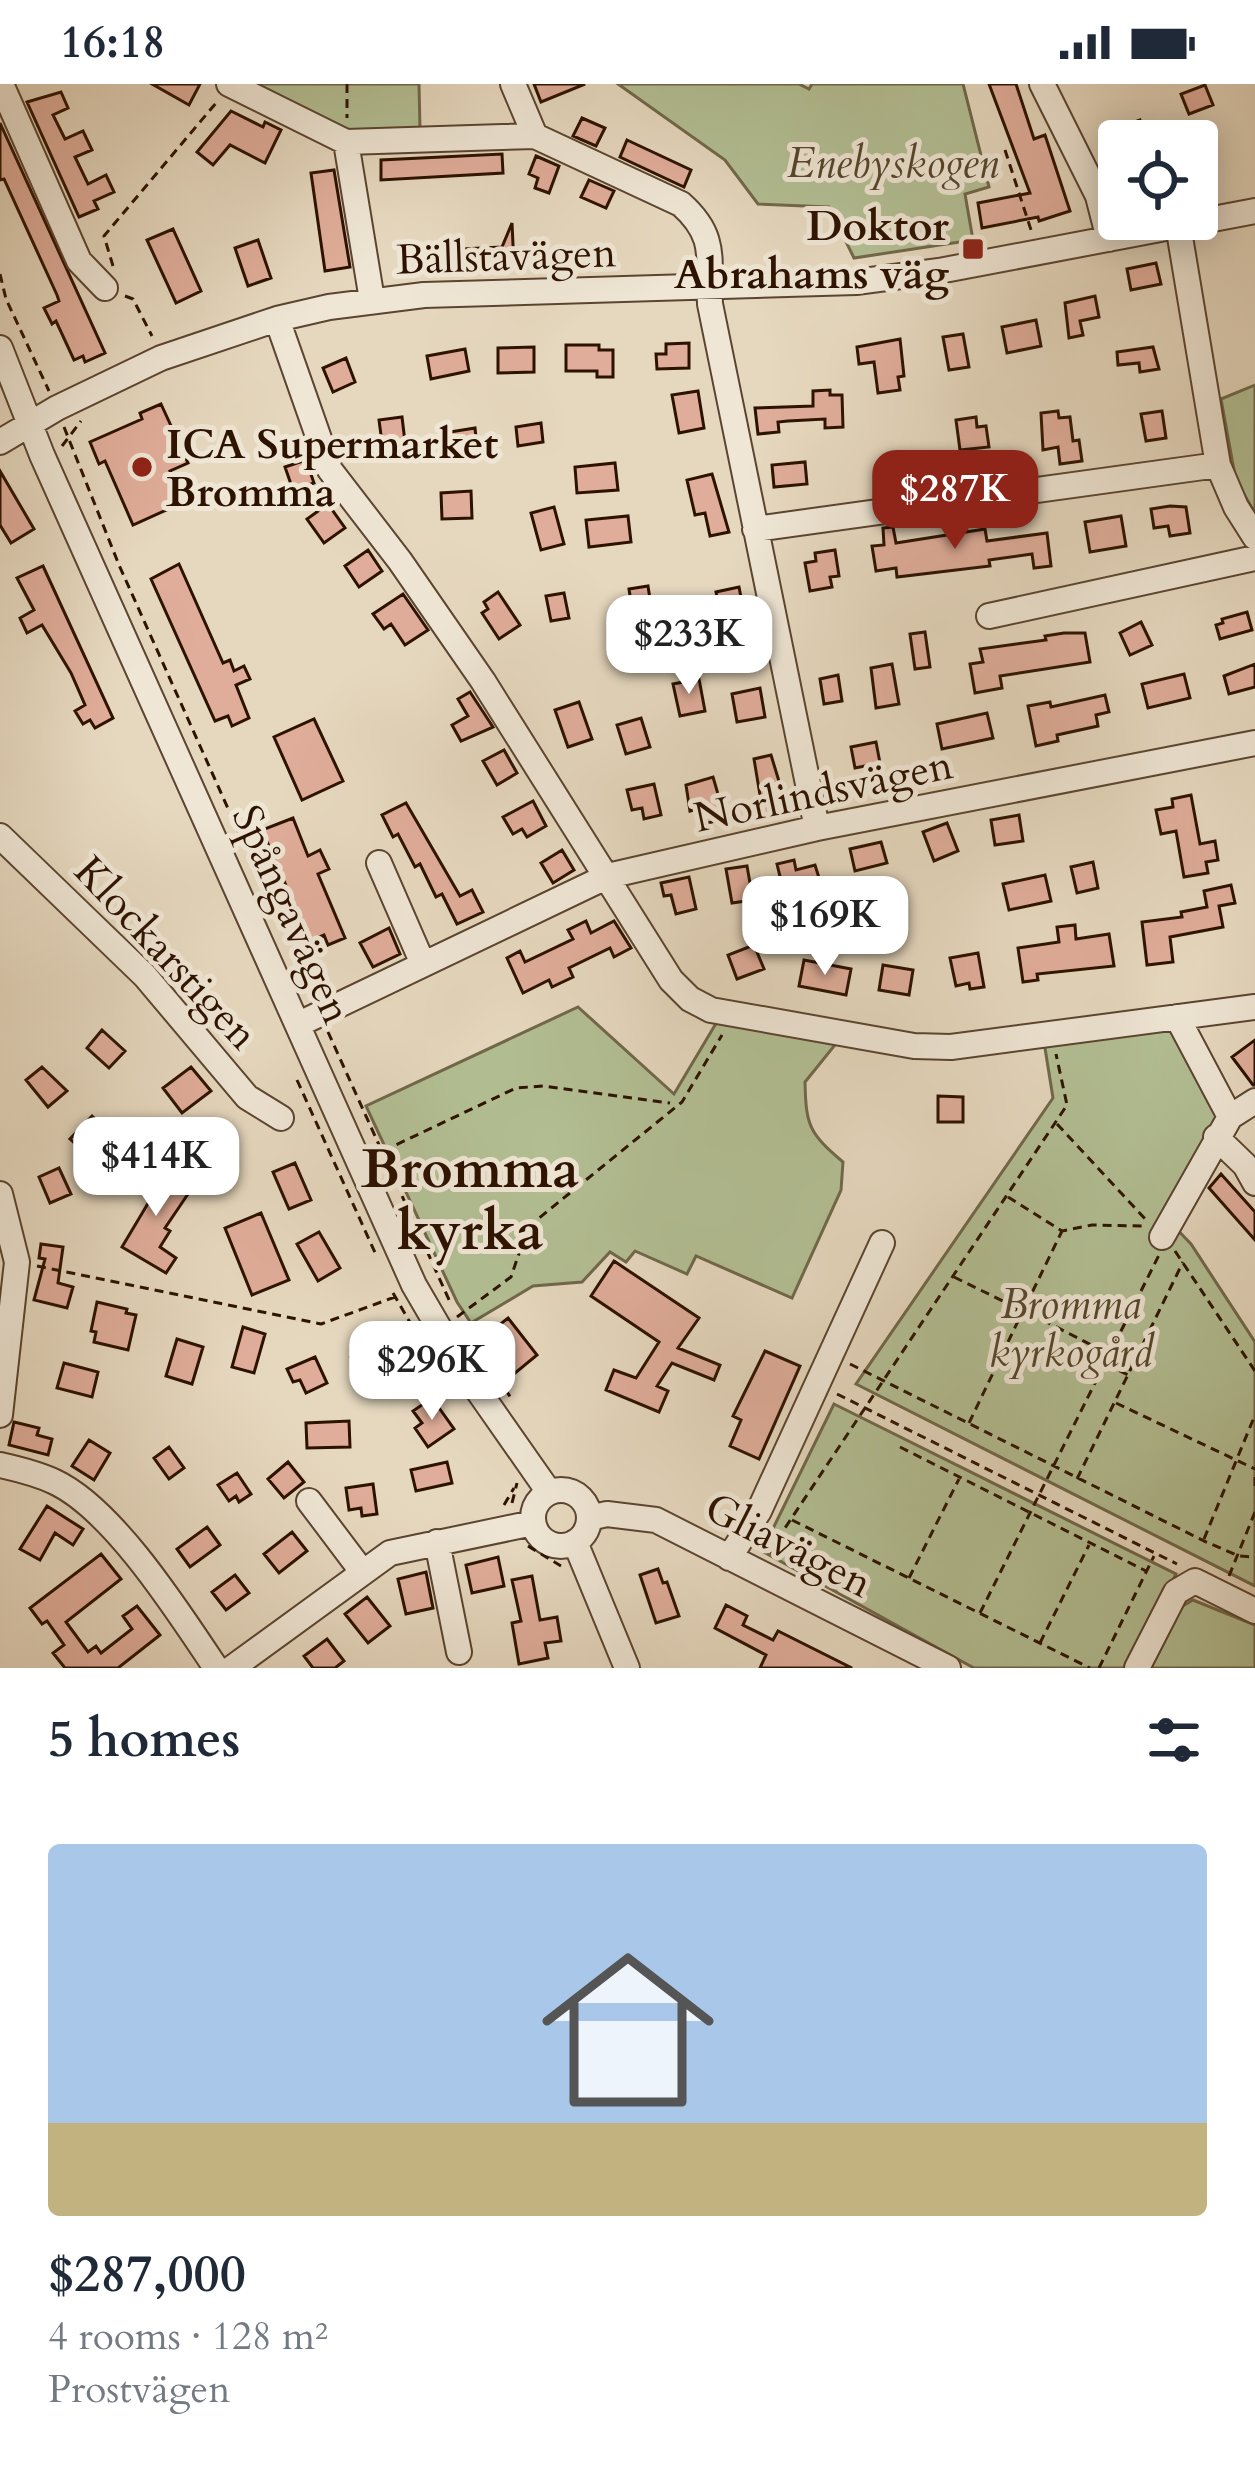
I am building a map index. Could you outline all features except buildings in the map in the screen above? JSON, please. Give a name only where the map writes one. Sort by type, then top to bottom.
[{"type":"street","points":[[2,84],[79,261],[105,288]]},
{"type":"street","points":[[513,84],[535,136]]},
{"type":"street","points":[[1042,84],[1098,196]]},
{"type":"street","points":[[230,85],[346,142],[535,136],[681,204],[700,221],[710,242],[709,287],[817,828]]},
{"type":"street","points":[[346,142],[372,300]]},
{"type":"street","name":"Bällstavägen","points":[[1218,218],[1255,211]]},
{"type":"street","name":"Bällstavägen","points":[[0,442],[57,408],[160,358],[277,319],[372,300],[856,281],[1104,240]]},
{"type":"street","points":[[1180,240],[1218,465],[1255,537]]},
{"type":"street","points":[[277,319],[330,470],[483,681],[671,980],[700,1005],[914,1046],[951,1047],[1255,1006]]},
{"type":"street","name":"Spångavägen","points":[[0,348],[310,1019],[464,1370],[549,1492]]},
{"type":"street","points":[[755,529],[1218,465]]},
{"type":"street","points":[[989,616],[1255,557]]},
{"type":"street","name":"Norlindsvägen","points":[[310,1019],[608,876],[817,828],[1255,743]]},
{"type":"street","name":"Klockarstigen","points":[[0,836],[145,976],[248,1097],[280,1118]]},
{"type":"street","points":[[380,863],[423,964]]},
{"type":"street","points":[[1177,1017],[1223,1127],[1255,1183]]},
{"type":"street","points":[[1157,1232],[1223,1127],[1255,1101]]},
{"type":"street","points":[[0,1194],[17,1262],[0,1415]]},
{"type":"street","points":[[729,1558],[759,1511],[882,1243]]},
{"type":"street","points":[[0,1465],[55,1482],[87,1502],[115,1530],[216,1668]]},
{"type":"street","points":[[232,1668],[390,1553],[523,1525],[549,1544],[562,1546],[585,1532],[589,1518],[580,1497],[569,1491],[549,1492],[523,1525]]},
{"type":"street","points":[[309,1501],[361,1570]]},
{"type":"street","name":"Gliavägen","points":[[589,1518],[607,1514],[656,1520],[948,1668]]},
{"type":"street","points":[[437,1542],[459,1652]]},
{"type":"street","points":[[575,1542],[626,1668]]},
{"type":"street","points":[[1137,1668],[1184,1585],[1195,1581],[1255,1611]]},
{"type":"path","points":[[346,142],[347,84]]},
{"type":"path","points":[[155,344],[133,299],[105,288],[114,264],[104,236],[230,85]]},
{"type":"path","points":[[1005,150],[1038,252]]},
{"type":"path","points":[[0,274],[6,299],[57,408],[310,1019],[382,1152],[426,1280],[458,1316],[516,1406]]},
{"type":"path","points":[[382,1152],[516,1088],[543,1086],[682,1102],[736,1013]]},
{"type":"path","points":[[768,1562],[790,1519],[1067,1105],[1054,1034]]},
{"type":"path","points":[[458,1316],[511,1276],[528,1227],[675,1104]]},
{"type":"path","points":[[980,1613],[1161,1250],[1157,1232],[1092,1225],[1062,1231],[1006,1196]]},
{"type":"path","points":[[1017,1308],[1025,1305],[1062,1231]]},
{"type":"path","points":[[1077,1479],[1184,1261]]},
{"type":"path","points":[[17,1262],[321,1324],[426,1280]]},
{"type":"path","points":[[953,1276],[1017,1308],[1020,1317]]},
{"type":"path","points":[[1025,1305],[1029,1313],[1109,1354]]},
{"type":"path","points":[[968,1425],[1020,1317],[1029,1313]]},
{"type":"path","points":[[833,1354],[881,1383],[1204,1541],[1239,1556],[1255,1557]]},
{"type":"path","points":[[1105,1363],[1128,1375]]},
{"type":"path","points":[[818,1385],[1179,1564]]},
{"type":"path","points":[[1114,1402],[1255,1469]]},
{"type":"path","points":[[1204,1541],[1255,1415]]},
{"type":"path","points":[[899,1447],[1146,1571]]},
{"type":"path","points":[[1255,1477],[1255,1486]]},
{"type":"path","points":[[909,1578],[960,1478]]},
{"type":"path","points":[[517,1483],[507,1512],[523,1525],[518,1540],[565,1568]]},
{"type":"path","points":[[1228,1578],[1255,1512]]},
{"type":"path","points":[[790,1519],[1090,1668]]},
{"type":"path","points":[[1040,1643],[1090,1543]]},
{"type":"path","points":[[1099,1668],[1155,1554]]},
{"type":"green space","points":[[251,84],[419,84],[420,130],[353,132]]},
{"type":"green space","name":"Enebyskogen","points":[[618,84],[799,84],[809,89],[812,84],[963,84],[989,187],[965,194],[973,240],[854,258],[829,207],[758,204],[725,160]]},
{"type":"green space","points":[[1255,385],[1255,513],[1236,481],[1221,399]]},
{"type":"green space","points":[[578,1007],[674,1094],[721,1015],[839,1040],[805,1082],[812,1128],[843,1162],[841,1190],[792,1298],[696,1256],[687,1274],[635,1251],[626,1262],[610,1252],[582,1282],[533,1286],[471,1323],[366,1106]]},
{"type":"green space","name":"Bromma kyrkogård","points":[[1169,1021],[1217,1110],[1218,1123],[1167,1219],[1191,1244],[1255,1342],[1255,1586],[856,1384],[1053,1098],[1044,1042]]},
{"type":"green space","points":[[834,1404],[1176,1574],[1129,1668],[974,1668],[762,1551]]},
{"type":"green space","points":[[1193,1600],[1255,1625],[1255,1668],[1151,1668],[1181,1607]]},
{"type":"place","name":"Doktor Abrahams väg","points":[[973,249]]},
{"type":"place","name":"ICA Supermarket Bromma","points":[[142,467]]},
{"type":"district","name":"Bromma kyrka","points":[[470,1199]]}]
